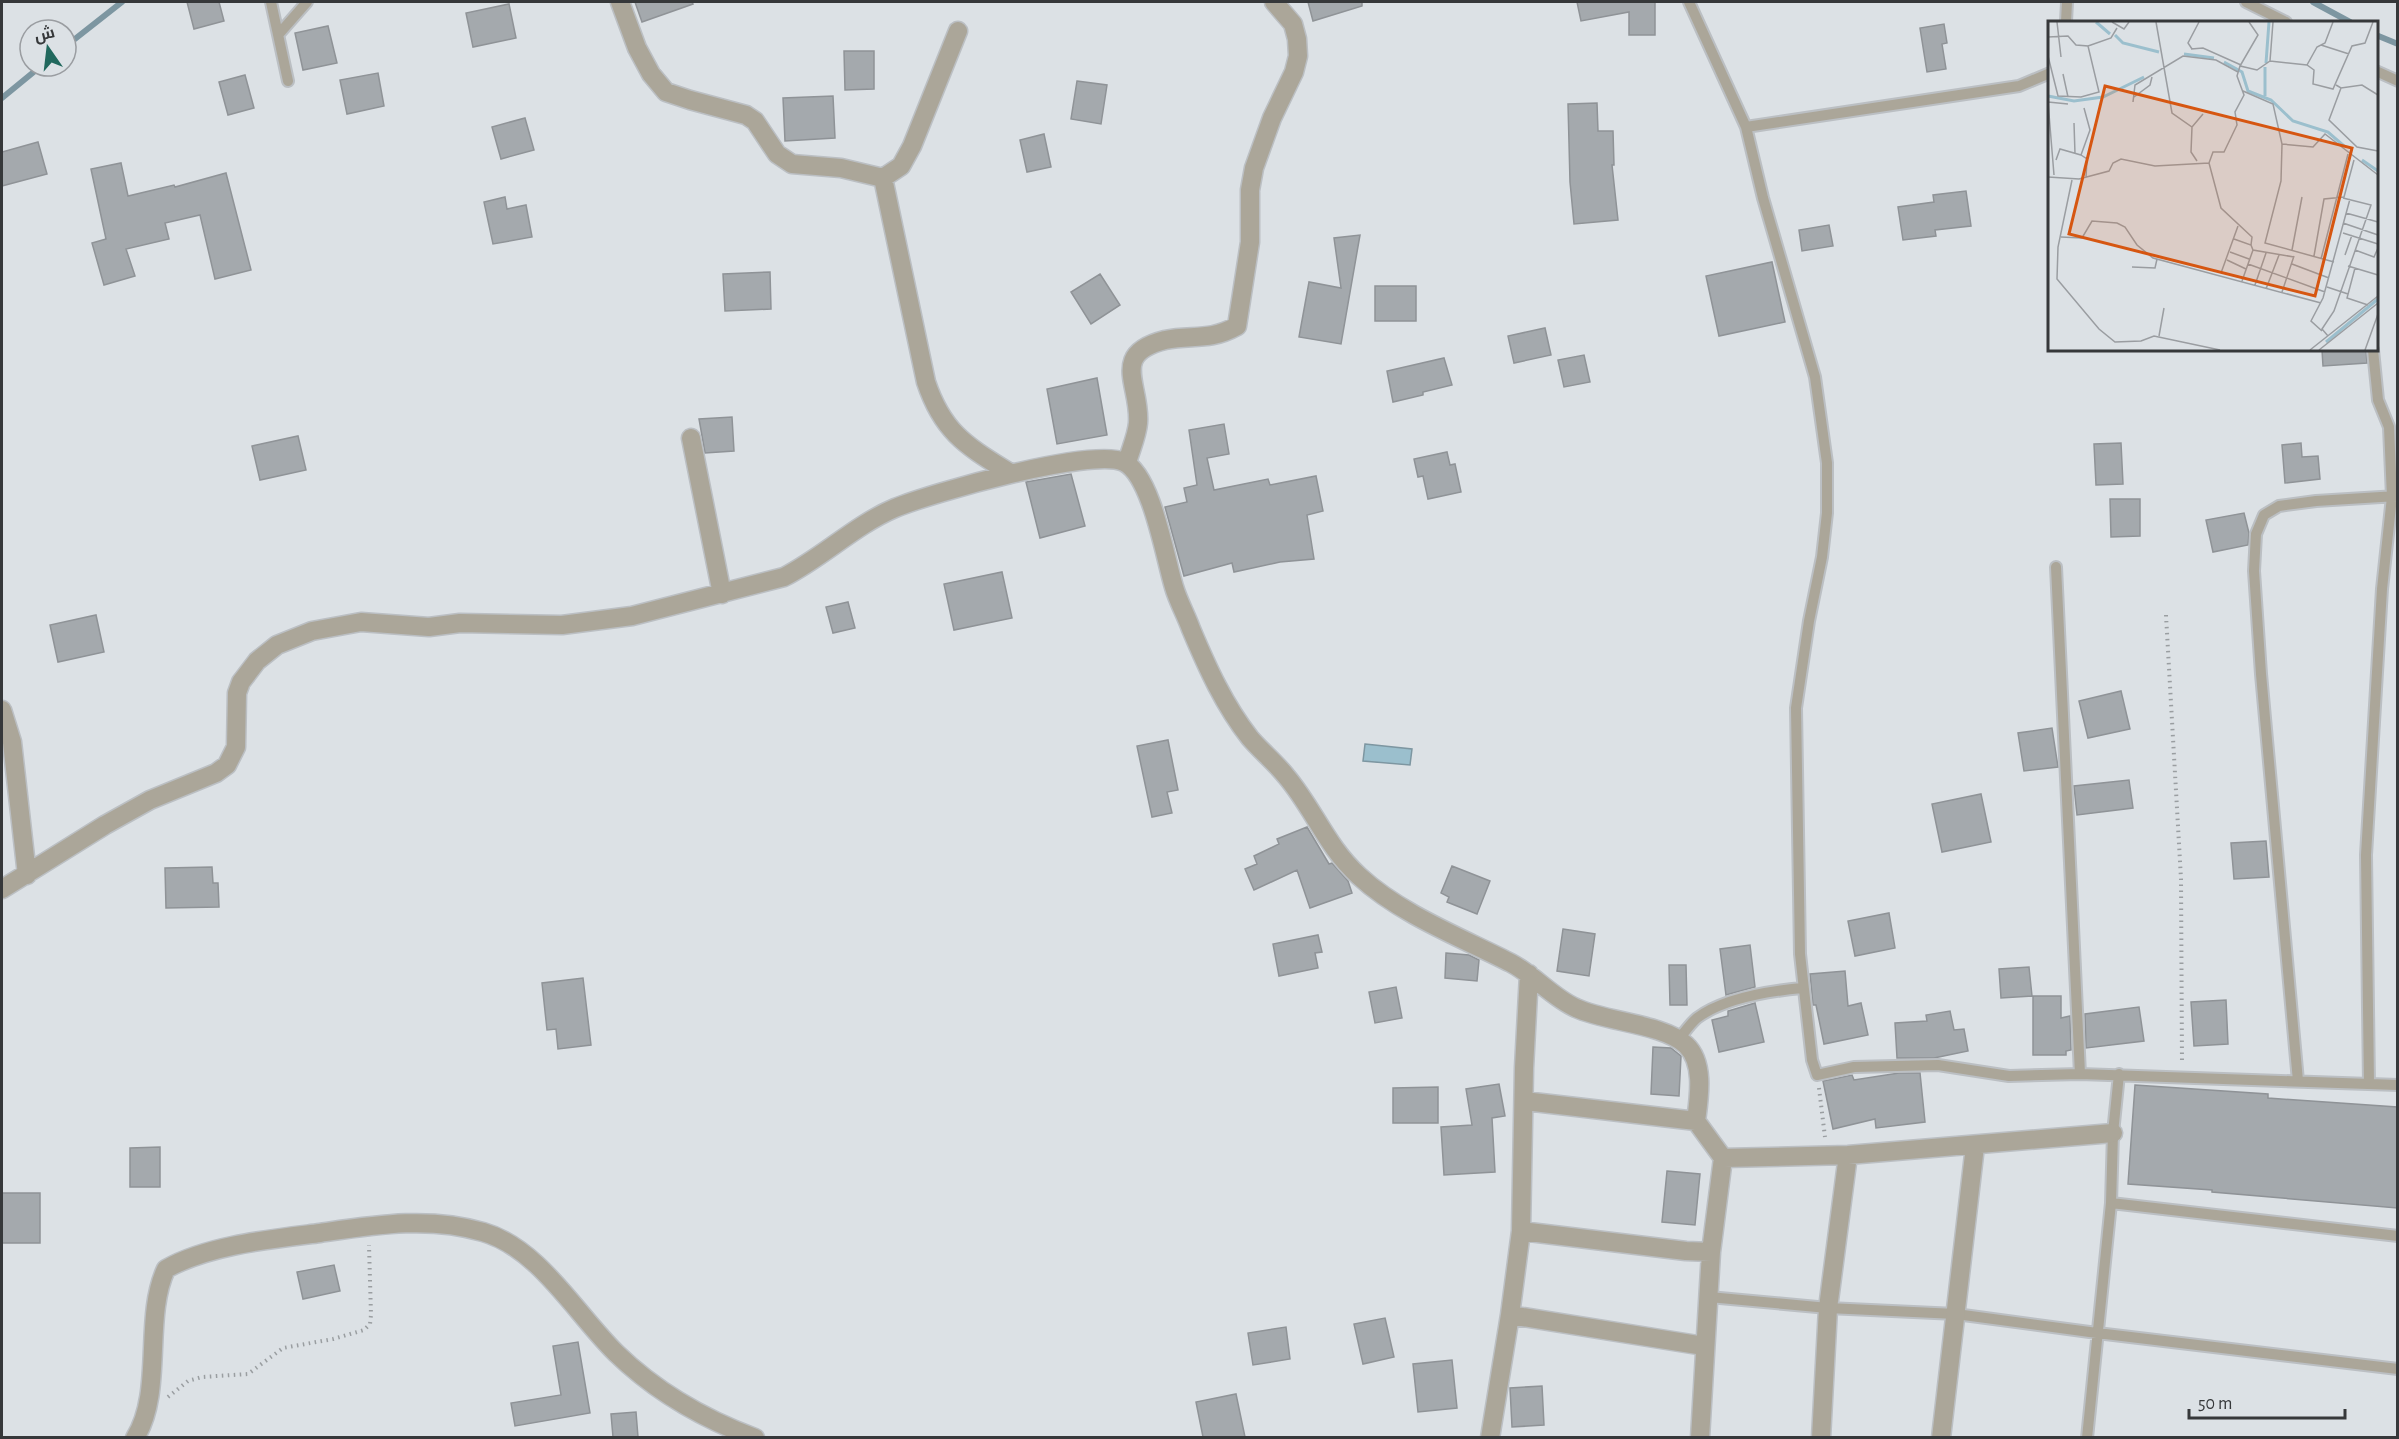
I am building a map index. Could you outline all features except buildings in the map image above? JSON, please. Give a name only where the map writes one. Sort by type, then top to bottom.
[{"type":"street","points":[[620,2],[651,74],[666,92],[746,115],[755,121],[777,154],[792,164],[841,168],[883,178],[901,166],[912,146],[958,31]]},
{"type":"street","points":[[1127,464],[1138,422],[1132,381],[1136,353],[1144,346],[1168,339],[1208,338],[1237,326],[1250,242],[1250,190],[1254,168],[1272,118],[1294,72],[1298,56],[1298,39],[1293,24],[1274,2]]},
{"type":"street","points":[[883,178],[926,382],[934,406],[941,418],[966,446],[1010,473]]},
{"type":"street","points":[[691,438],[722,594]]},
{"type":"street","points":[[2,889],[150,800],[216,773],[227,765],[236,747],[237,693],[241,682],[257,661],[277,645],[286,641],[312,631],[361,622],[429,627],[460,623],[562,625],[632,616],[784,577],[803,567],[857,528],[895,508],[1010,473],[1100,460],[1116,460],[1127,464],[1144,486],[1151,503],[1175,590],[1222,696],[1251,738],[1286,776],[1310,810],[1332,848],[1351,869],[1377,890],[1422,918],[1513,964],[1573,1007],[1665,1033],[1688,1047],[1696,1067],[1700,1098],[1696,1120],[1723,1158],[1711,1252],[1700,1437]]},
{"type":"street","points":[[2,710],[12,742],[27,875]]},
{"type":"street","points":[[1490,1437],[1521,1231],[1528,974]]},
{"type":"street","points":[[1524,1101],[1696,1120]]},
{"type":"street","points":[[1723,1158],[1848,1155],[2113,1133]]},
{"type":"street","points":[[1941,1437],[1975,1146]]},
{"type":"street","points":[[1821,1437],[1828,1308],[1848,1155]]},
{"type":"street","points":[[135,1437],[144,1416],[152,1372],[159,1289],[166,1269],[195,1255],[277,1239],[414,1221],[464,1227],[484,1232],[501,1240],[537,1266],[597,1334],[651,1384],[725,1427],[755,1437]]},
{"type":"street","points":[[1521,1231],[1711,1252]]},
{"type":"street","points":[[1510,1315],[1704,1346]]},
{"type":"lane","points":[[271,2],[288,81]]},
{"type":"lane","points":[[278,35],[307,2]]},
{"type":"lane","points":[[1689,2],[1746,127],[1763,198],[1815,377],[1827,464],[1827,513],[1822,557],[1809,621],[1796,708],[1802,988],[1812,1060],[1817,1075],[1854,1067],[1938,1065],[2008,1076],[2119,1074],[2397,1085]]},
{"type":"lane","points":[[2066,21],[2067,2]]},
{"type":"lane","points":[[2246,2],[2284,21]]},
{"type":"lane","points":[[2378,71],[2397,81]]},
{"type":"lane","points":[[1746,127],[2019,86],[2048,73]]},
{"type":"lane","points":[[2369,1084],[2366,855],[2382,589],[2395,497],[2389,427],[2378,400],[2373,351]]},
{"type":"lane","points":[[2298,1081],[2261,674],[2254,571],[2256,534],[2264,515],[2279,506],[2344,499],[2395,497]]},
{"type":"lane","points":[[2056,567],[2080,1074]]},
{"type":"lane","points":[[1678,1040],[1697,1018],[1727,1003],[1777,990],[1802,988]]},
{"type":"lane","points":[[2086,1437],[2111,1203],[2113,1133],[2119,1074]]},
{"type":"lane","points":[[2111,1203],[2397,1236]]},
{"type":"lane","points":[[1709,1297],[1828,1308],[1956,1314],[2097,1334],[2397,1369]]},
{"type":"path","points":[[2166,615],[2181,879],[2182,1077]]},
{"type":"path","points":[[1817,1075],[1827,1156]]},
{"type":"path","points":[[144,1416],[188,1381],[215,1374],[243,1376],[283,1348],[333,1339],[364,1330],[370,1324],[371,1315],[369,1226]]},
{"type":"water","points":[[1365,744],[1412,749],[1410,765],[1363,761]]},
{"type":"waterway","points":[[78,37],[122,2]]},
{"type":"waterway","points":[[2313,2],[2348,21]]},
{"type":"waterway","points":[[2378,36],[2398,44]]},
{"type":"waterway","points":[[2,98],[26,78]]}]
